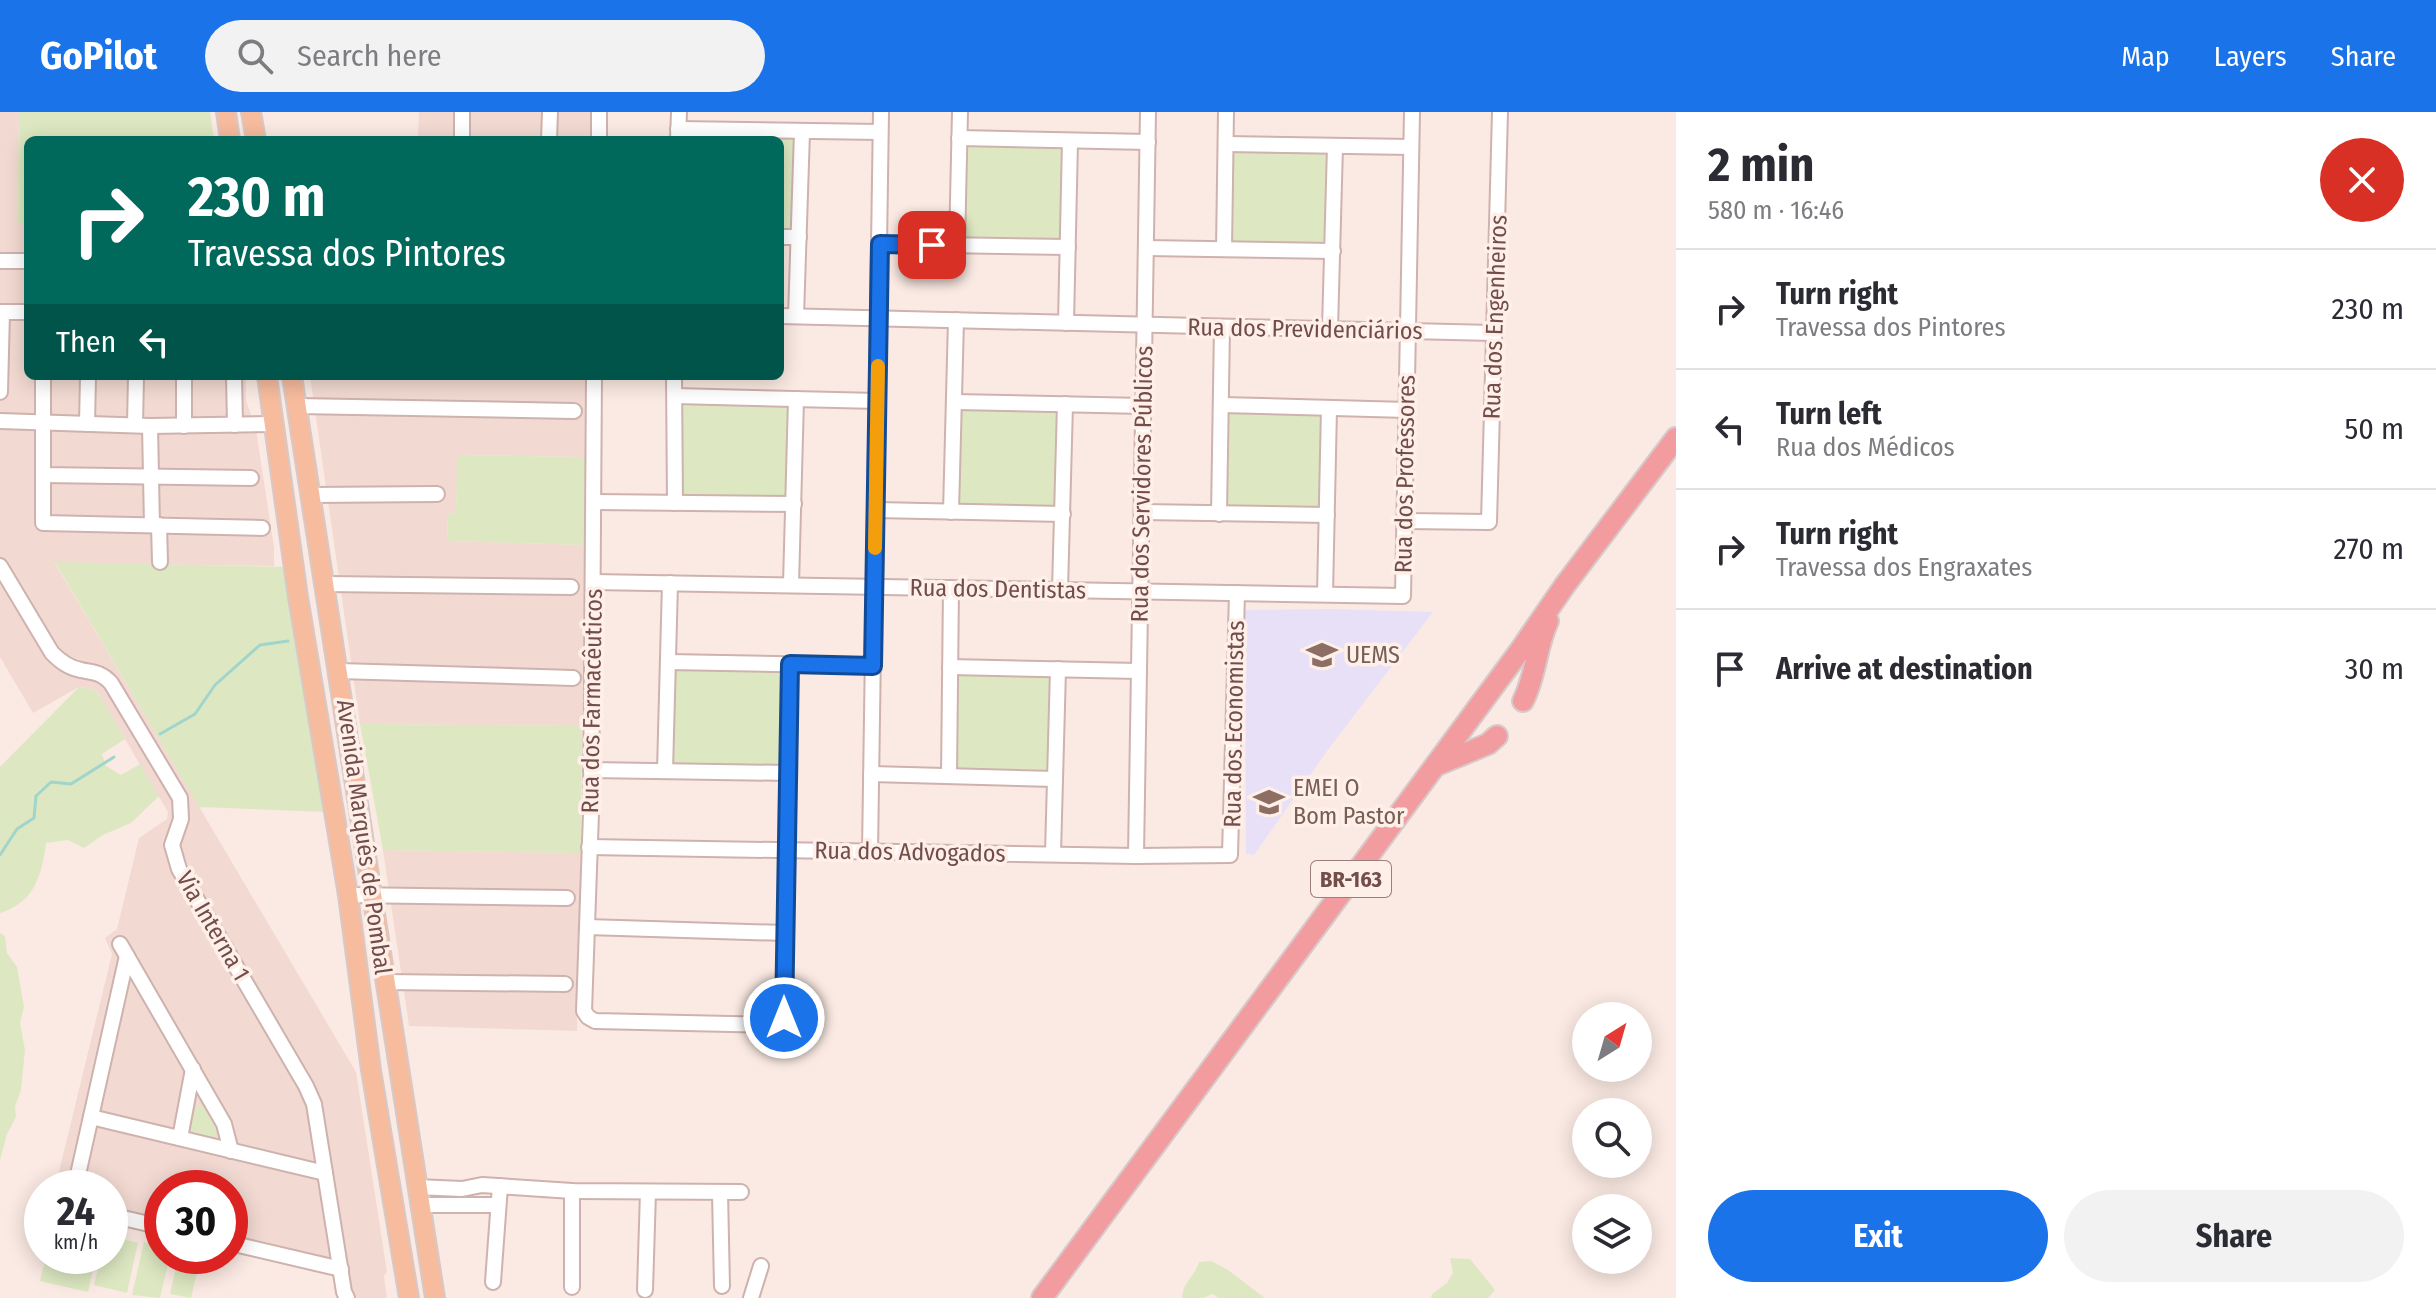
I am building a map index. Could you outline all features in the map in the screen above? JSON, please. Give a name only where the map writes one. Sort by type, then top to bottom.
[{"type":"highway","name":"BR-163","points":[[1042,1298],[1676,438]]},
{"type":"highway","points":[[1523,701],[1529,690],[1543,632],[1565,585]]},
{"type":"highway","points":[[1435,766],[1488,744],[1497,736]]},
{"type":"main road","points":[[226,112],[229,136]]},
{"type":"main road","points":[[251,112],[255,136]]},
{"type":"main road","name":"Avenida Marquês de Pombal","points":[[268,380],[348,895],[371,1070],[409,1298]]},
{"type":"main road","name":"Avenida Marquês de Pombal","points":[[293,380],[435,1298]]},
{"type":"main road","points":[[291,545],[318,546]]},
{"type":"main road","points":[[371,1070],[397,1067]]},
{"type":"main road","points":[[386,1155],[412,1154]]},
{"type":"street","points":[[462,112],[462,136]]},
{"type":"street","points":[[549,136],[550,112]]},
{"type":"street","points":[[599,112],[599,136]]},
{"type":"street","points":[[679,112],[678,135],[880,132]]},
{"type":"street","points":[[870,852],[881,112]]},
{"type":"street","points":[[957,245],[960,112]]},
{"type":"street","name":"Rua dos Servidores Públicos","points":[[1136,856],[1148,112]]},
{"type":"street","points":[[1224,249],[1226,112]]},
{"type":"street","name":"Rua dos Professores","points":[[1403,596],[1412,112]]},
{"type":"street","name":"Rua dos Engenheiros","points":[[1405,521],[1489,522],[1500,112]]},
{"type":"street","points":[[796,316],[802,132]]},
{"type":"street","points":[[959,138],[1148,142]]},
{"type":"street","points":[[1066,323],[1070,141]]},
{"type":"street","points":[[1226,144],[1411,147]]},
{"type":"street","points":[[1330,329],[1335,146]]},
{"type":"street","points":[[784,237],[799,237]]},
{"type":"street","points":[[880,244],[1068,247]]},
{"type":"street","points":[[1146,248],[1333,251]]},
{"type":"street","points":[[0,261],[24,261]]},
{"type":"street","points":[[0,392],[1,312],[24,312]]},
{"type":"street","name":"Rua dos Previdenciários","points":[[784,316],[1494,333]]},
{"type":"street","points":[[951,512],[956,320]]},
{"type":"street","points":[[1219,514],[1222,327]]},
{"type":"street","points":[[43,380],[43,523],[262,528]]},
{"type":"street","points":[[87,424],[88,380]]},
{"type":"street","points":[[135,425],[136,380]]},
{"type":"street","points":[[184,380],[184,426]]},
{"type":"street","points":[[234,380],[235,425]]},
{"type":"street","name":"Rua dos Farmacêuticos","points":[[594,380],[591,770],[584,1011],[595,1021],[776,1025],[784,1018],[784,933]]},
{"type":"street","points":[[674,380],[675,503]]},
{"type":"street","points":[[675,396],[878,401]]},
{"type":"street","points":[[791,585],[796,399]]},
{"type":"street","points":[[955,402],[1144,406]]},
{"type":"street","points":[[1060,590],[1065,404]]},
{"type":"street","points":[[1221,405],[1407,410]]},
{"type":"street","points":[[297,406],[574,411]]},
{"type":"street","points":[[1325,594],[1329,408]]},
{"type":"street","points":[[0,421],[150,426],[274,424]]},
{"type":"street","points":[[150,426],[151,476],[160,562]]},
{"type":"street","points":[[43,475],[251,478]]},
{"type":"street","points":[[311,495],[437,494]]},
{"type":"street","points":[[594,502],[794,504]]},
{"type":"street","points":[[876,510],[1063,514]]},
{"type":"street","points":[[1142,512],[1327,515]]},
{"type":"street","name":"Via Interna 1","points":[[0,566],[6,590],[52,653],[63,663],[105,676],[111,683],[180,798],[181,819],[172,845],[179,869],[314,1104],[344,1296]]},
{"type":"street","name":"Rua dos Dentistas","points":[[593,582],[1403,596]]},
{"type":"street","points":[[665,771],[670,583]]},
{"type":"street","points":[[326,584],[571,587]]},
{"type":"street","points":[[949,776],[951,588]]},
{"type":"street","name":"Rua dos Economistas","points":[[1230,855],[1237,593]]},
{"type":"street","points":[[668,662],[873,666]]},
{"type":"street","points":[[587,927],[784,933],[790,664]]},
{"type":"street","points":[[950,667],[1139,671]]},
{"type":"street","points":[[1053,854],[1058,669]]},
{"type":"street","points":[[339,671],[573,678]]},
{"type":"street","points":[[591,770],[788,773]]},
{"type":"street","points":[[871,774],[1055,779]]},
{"type":"street","name":"Rua dos Advogados","points":[[589,847],[1230,855]]},
{"type":"street","points":[[348,895],[567,898]]},
{"type":"street","points":[[79,1170],[117,1009],[124,950],[224,1124],[231,1151]]},
{"type":"street","points":[[385,982],[565,984]]},
{"type":"street","points":[[117,1009],[128,991],[136,986],[145,987]]},
{"type":"street","points":[[180,1138],[193,1069]]},
{"type":"street","points":[[184,1114],[193,1101],[208,1096]]},
{"type":"street","points":[[91,1117],[325,1173]]},
{"type":"street","points":[[419,1196],[482,1185],[572,1191],[741,1192]]},
{"type":"street","points":[[493,1282],[500,1186]]},
{"type":"street","points":[[572,1191],[572,1287]]},
{"type":"street","points":[[645,1290],[648,1192]]},
{"type":"street","points":[[720,1193],[722,1286]]},
{"type":"street","points":[[419,1196],[498,1205]]},
{"type":"street","points":[[248,1247],[341,1269]]},
{"type":"street","points":[[751,1298],[761,1266]]},
{"type":"shaded area","points":[[0,112],[19,112],[17,223],[24,224],[24,380],[246,380],[246,400],[256,430],[274,547],[274,566],[55,563],[356,1072],[387,1272],[384,1276],[387,1298],[347,1298],[341,1268],[248,1247],[248,1170],[144,1170],[144,1224],[128,1220],[128,1170],[59,1170],[112,954],[105,938],[117,929],[139,838],[167,819],[168,812],[96,690],[79,687],[33,713],[0,657]]},
{"type":"shaded area","points":[[419,112],[593,112],[593,136],[418,136]]},
{"type":"shaded area","points":[[311,380],[589,380],[587,457],[458,455],[456,513],[448,514],[447,541],[585,545],[582,726],[360,724]]},
{"type":"shaded area","name":"UEMS","points":[[1245,610],[1433,612],[1327,751],[1254,855],[1246,854]]},
{"type":"shaded area","points":[[383,850],[581,853],[577,1031],[409,1026]]},
{"type":"green space","points":[[19,112],[210,112],[213,136],[24,136],[24,224],[17,224]]},
{"type":"green space","points":[[784,137],[795,137],[792,232],[784,232]]},
{"type":"green space","points":[[966,145],[1063,147],[1061,240],[964,239]]},
{"type":"green space","points":[[1231,149],[1330,151],[1327,245],[1229,244]]},
{"type":"green space","points":[[679,403],[788,406],[787,498],[679,497]]},
{"type":"green space","points":[[960,407],[1059,409],[1058,509],[957,507]]},
{"type":"green space","points":[[1229,413],[1321,415],[1319,507],[1227,506]]},
{"type":"green space","points":[[457,455],[587,457],[585,545],[447,541],[448,514],[456,513]]},
{"type":"green space","points":[[55,562],[290,567],[327,812],[199,807]]},
{"type":"green space","points":[[674,668],[784,670],[782,767],[672,766]]},
{"type":"green space","points":[[955,672],[1053,674],[1050,773],[954,771]]},
{"type":"green space","points":[[79,687],[96,690],[125,739],[102,754],[106,766],[121,775],[140,764],[159,796],[131,823],[103,835],[84,848],[68,840],[46,843],[34,886],[21,902],[0,913],[0,767]]},
{"type":"green space","points":[[360,724],[582,726],[581,853],[383,850]]},
{"type":"green space","points":[[0,933],[5,936],[7,953],[17,967],[24,1007],[20,1023],[25,1050],[21,1090],[15,1106],[16,1117],[7,1134],[0,1160]]},
{"type":"green space","points":[[201,1105],[216,1121],[218,1134],[210,1140],[188,1131],[191,1110]]},
{"type":"green space","points":[[128,1240],[138,1243],[127,1293],[94,1285],[97,1274],[128,1274]]},
{"type":"green space","points":[[144,1242],[144,1274],[166,1274],[160,1298],[132,1295]]},
{"type":"green space","points":[[1450,1258],[1470,1259],[1495,1290],[1488,1298],[1431,1298],[1453,1273]]},
{"type":"green space","points":[[1211,1261],[1265,1298],[1218,1298],[1213,1294],[1203,1298],[1182,1298],[1199,1262]]},
{"type":"green space","points":[[42,1274],[92,1274],[88,1292],[40,1281]]},
{"type":"green space","points":[[175,1274],[197,1274],[191,1298],[170,1294]]},
{"type":"waterway","points":[[160,734],[195,714],[215,685],[260,645],[288,641]]},
{"type":"waterway","points":[[0,855],[17,829],[34,818],[36,796],[51,782],[71,784],[114,757]]},
{"type":"slow traffic","points":[[875,548],[878,366]]},
{"type":"place","name":"UEMS","points":[[1322,655]]},
{"type":"place","name":"EMEI O Bom Pastor","points":[[1269,802]]},
{"type":"route","points":[[784,1018],[790,664],[873,666],[880,244],[932,245]]}]
